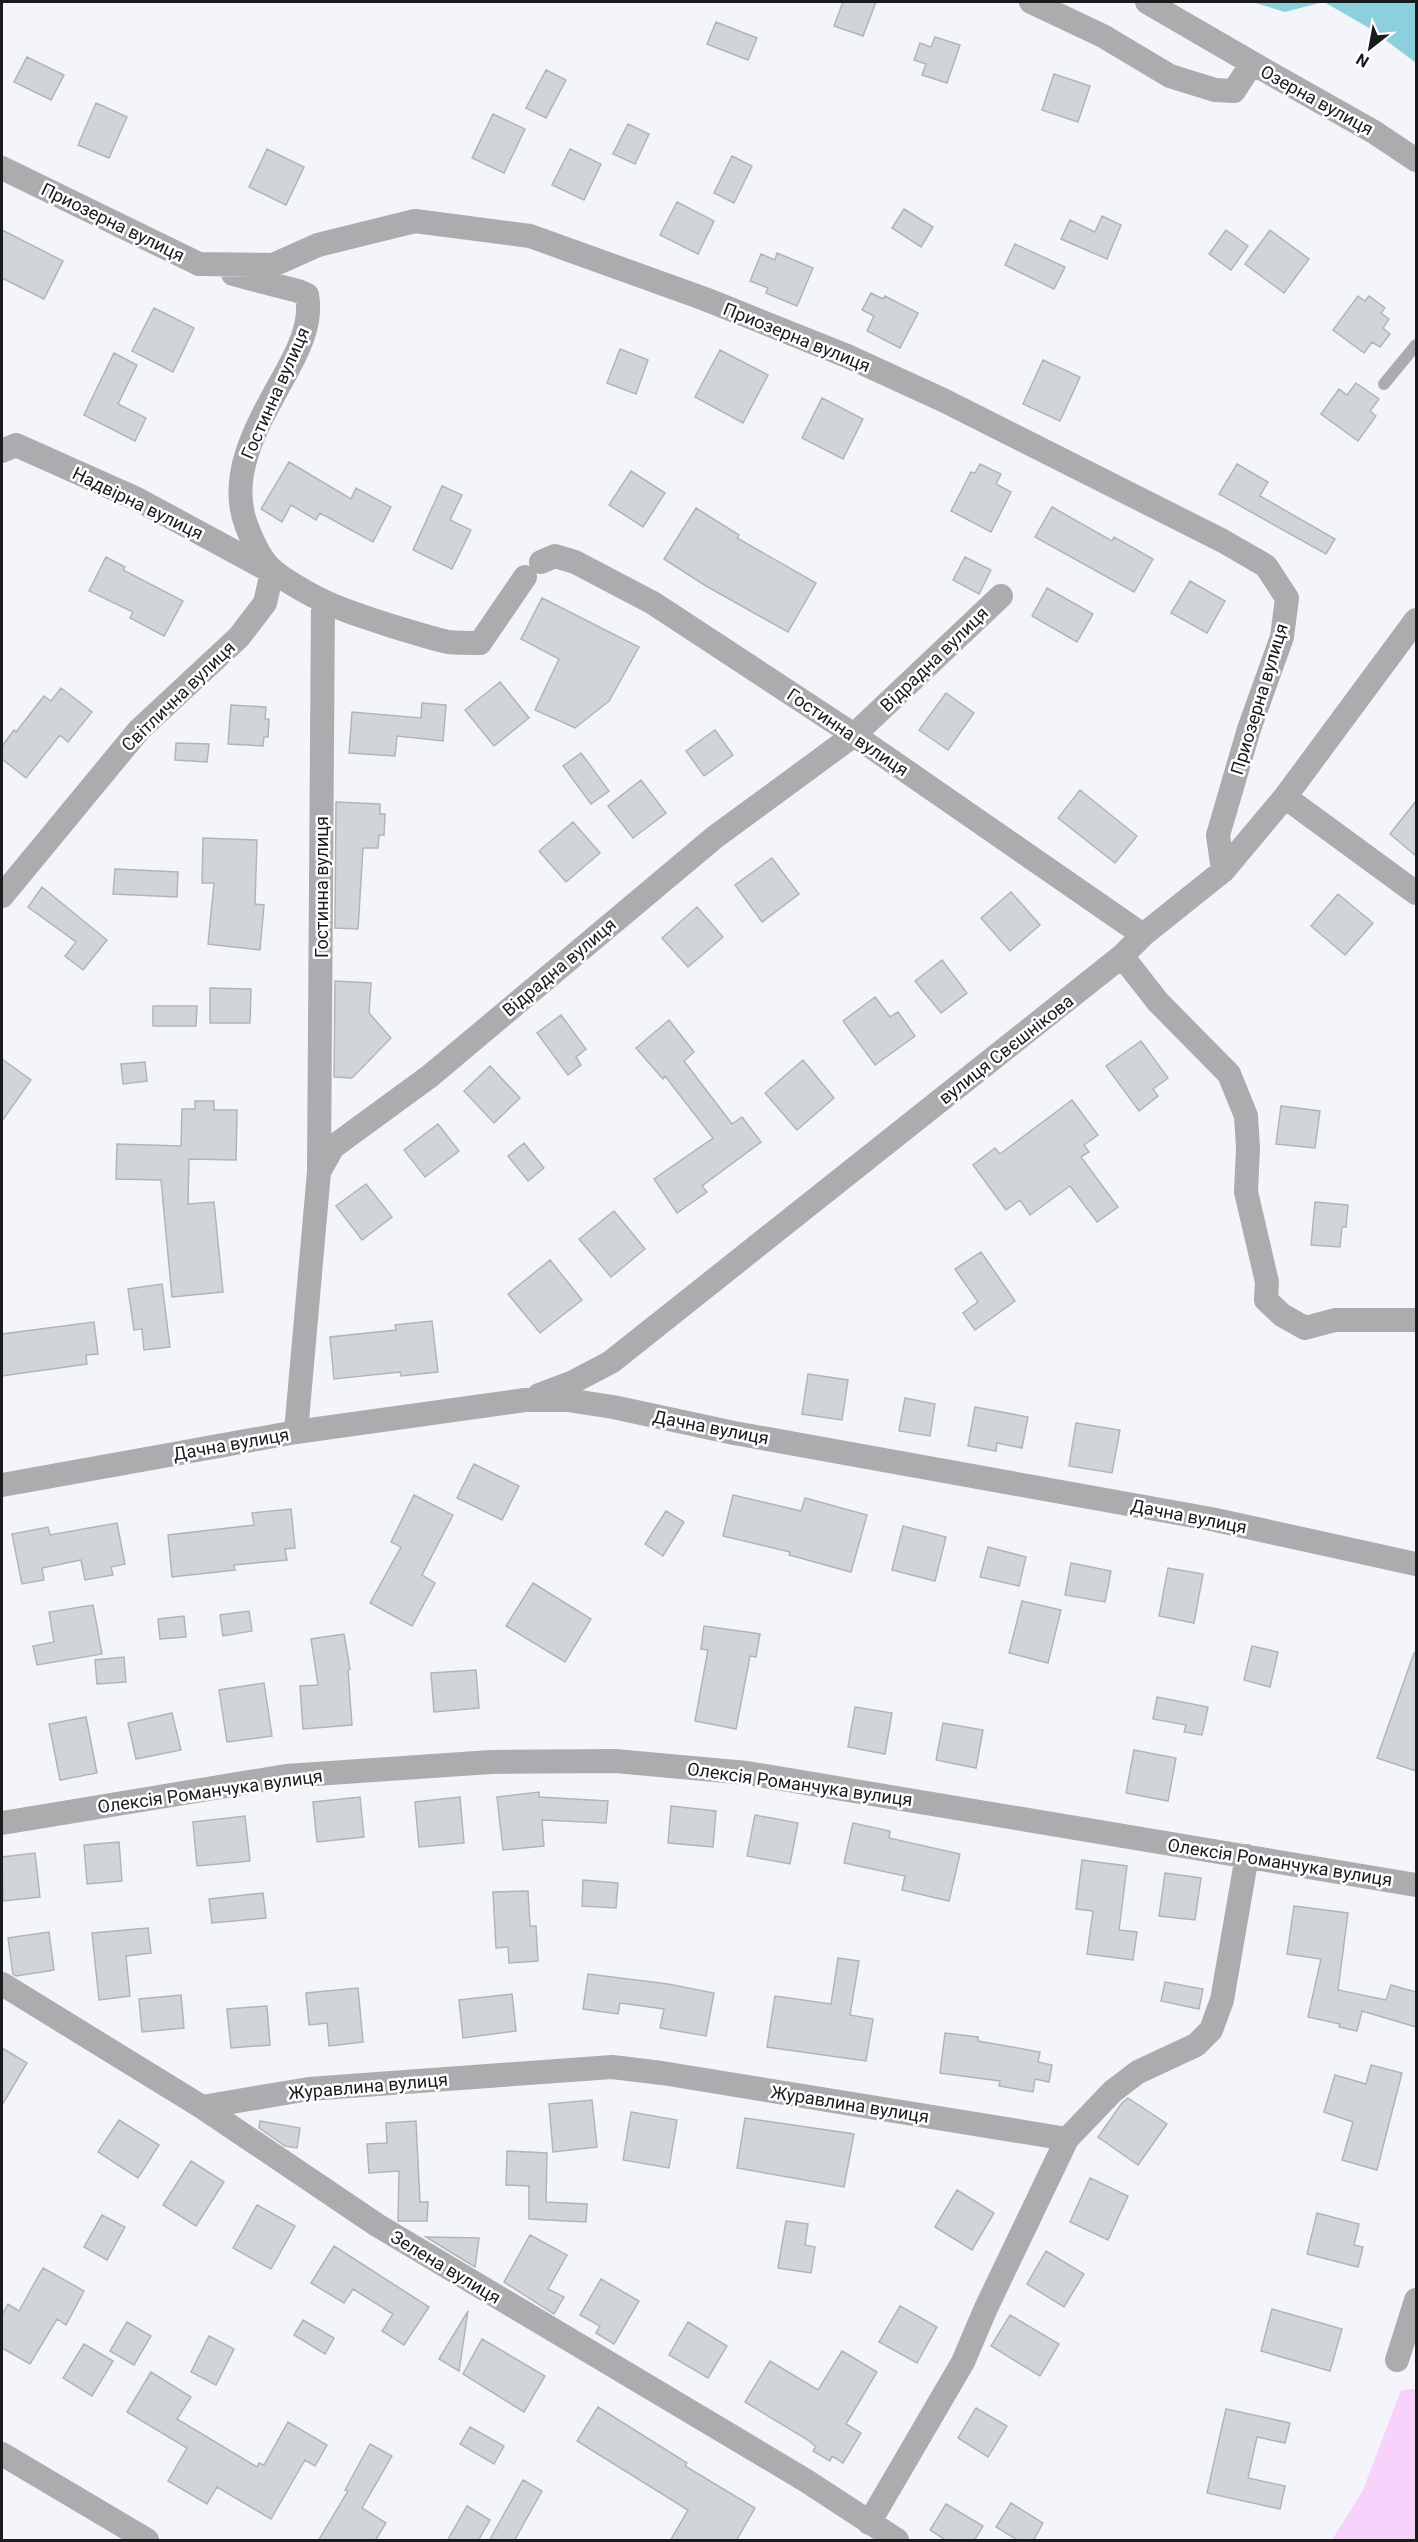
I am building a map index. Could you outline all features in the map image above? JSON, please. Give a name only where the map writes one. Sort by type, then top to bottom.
[{"type":"street","name":"Озерна вулиця","points":[[1031,2],[1103,36],[1170,76],[1215,90],[1234,91],[1252,63],[1374,132],[1416,160]]},
{"type":"street","points":[[1147,2],[1252,63]]},
{"type":"street","name":"Приозерна вулиця","points":[[2,168],[199,264],[273,266],[318,245],[415,221],[531,236],[705,299],[847,356],[943,400],[1223,541],[1266,566],[1287,598],[1282,636],[1249,729],[1218,835],[1223,871]]},
{"type":"street","name":"Гостинна вулиця","points":[[199,264],[307,296],[307,320],[299,348],[259,424],[242,471],[239,495],[243,516],[256,550],[272,572],[323,602],[350,613],[449,642],[480,643],[533,570],[555,556],[590,568],[653,603],[854,735],[1143,935]]},
{"type":"street","name":"Надвірна вулиця","points":[[2,451],[16,445],[127,494],[272,572]]},
{"type":"street","name":"Світлична вулиця","points":[[2,896],[139,730],[239,637],[265,603],[272,572]]},
{"type":"street","name":"Відрадна вулиця","points":[[296,1432],[319,1172],[333,1147],[430,1076],[715,837],[854,735],[1001,596]]},
{"type":"street","name":"Гостинна вулиця","points":[[319,1172],[323,602]]},
{"type":"street","name":"вулиця Свєшнікова","points":[[525,1400],[572,1383],[611,1362],[1122,956],[1143,935],[1223,871],[1286,797],[1416,620]]},
{"type":"street","points":[[1286,797],[1416,893]]},
{"type":"street","points":[[1122,956],[1158,1002],[1229,1074],[1246,1116],[1248,1148],[1246,1192],[1267,1282],[1266,1300],[1282,1315],[1305,1328],[1335,1320],[1416,1320]]},
{"type":"street","name":"Дачна вулиця","points":[[2,1485],[296,1432],[525,1400],[567,1400],[613,1407],[734,1433],[1211,1519],[1416,1564]]},
{"type":"street","name":"Олексія Романчука вулиця","points":[[2,1823],[286,1776],[491,1761],[615,1761],[747,1773],[1416,1885]]},
{"type":"street","points":[[869,2523],[963,2362],[986,2308],[1067,2139],[1113,2091],[1138,2072],[1196,2045],[1211,2030],[1222,2000],[1247,1857]]},
{"type":"street","name":"Зелена вулиця","points":[[2,1984],[202,2107],[377,2225],[795,2475],[897,2541]]},
{"type":"street","name":"Журавлина вулиця","points":[[202,2107],[309,2089],[612,2067],[662,2073],[1067,2139]]},
{"type":"street","points":[[1397,2360],[1416,2300]]},
{"type":"street","points":[[2,2454],[147,2541]]},
{"type":"lane","points":[[1384,384],[1416,345]]},
{"type":"shaded area","points":[[1416,2389],[1416,2540],[1332,2540],[1363,2490],[1401,2390]]},
{"type":"water","points":[[1252,2],[1323,2],[1285,12]]},
{"type":"water","points":[[1324,2],[1416,2],[1416,63],[1371,29]]},
{"type":"building","points":[[843,2],[876,2],[863,36],[834,26]]},
{"type":"building","points":[[716,22],[757,38],[748,60],[707,44]]},
{"type":"building","points":[[935,37],[960,45],[947,83],[922,75],[926,64],[914,60],[920,43],[931,47]]},
{"type":"building","points":[[27,57],[64,75],[51,100],[14,82]]},
{"type":"building","points":[[546,70],[566,80],[546,118],[526,108]]},
{"type":"building","points":[[1054,74],[1090,86],[1078,122],[1042,110]]},
{"type":"building","points":[[96,103],[127,117],[109,158],[78,145]]},
{"type":"building","points":[[493,114],[525,129],[504,173],[472,158]]},
{"type":"building","points":[[628,124],[649,134],[635,164],[613,154]]},
{"type":"building","points":[[267,149],[304,167],[286,205],[249,187]]},
{"type":"building","points":[[570,149],[601,164],[584,200],[552,185]]},
{"type":"building","points":[[732,156],[752,166],[734,203],[714,193]]},
{"type":"building","points":[[677,202],[714,221],[698,254],[660,235]]},
{"type":"building","points":[[904,209],[933,227],[921,247],[892,228]]},
{"type":"building","points":[[1102,216],[1121,225],[1107,259],[1061,239],[1070,220],[1095,232]]},
{"type":"building","points":[[2,230],[63,261],[44,299],[2,278]]},
{"type":"building","points":[[1226,230],[1248,246],[1231,270],[1209,254]]},
{"type":"building","points":[[1270,230],[1309,259],[1284,293],[1245,264]]},
{"type":"building","points":[[1015,244],[1065,267],[1054,289],[1005,265]]},
{"type":"building","points":[[777,253],[813,268],[797,306],[766,293],[768,288],[750,281],[761,254],[775,260]]},
{"type":"building","points":[[871,293],[883,299],[885,296],[918,313],[900,348],[867,331],[874,316],[862,310]]},
{"type":"building","points":[[1358,296],[1365,301],[1369,296],[1385,308],[1381,313],[1389,319],[1383,328],[1390,334],[1380,347],[1372,342],[1364,353],[1333,330]]},
{"type":"building","points":[[154,308],[194,328],[173,372],[132,351]]},
{"type":"building","points":[[620,349],[648,360],[636,394],[607,383]]},
{"type":"building","points":[[720,350],[768,375],[743,423],[695,397]]},
{"type":"building","points":[[114,353],[137,365],[118,404],[146,418],[135,441],[84,415]]},
{"type":"building","points":[[1043,360],[1080,377],[1060,421],[1023,404]]},
{"type":"building","points":[[1356,383],[1379,399],[1370,411],[1376,416],[1358,441],[1321,414],[1339,389],[1347,395]]},
{"type":"building","points":[[822,398],[863,419],[843,459],[802,438]]},
{"type":"building","points":[[289,462],[351,499],[356,488],[391,507],[373,542],[320,513],[316,520],[291,505],[282,522],[261,509]]},
{"type":"building","points":[[980,464],[1001,474],[996,484],[1011,492],[991,532],[951,511],[971,472],[975,473]]},
{"type":"building","points":[[1237,464],[1268,482],[1260,496],[1335,539],[1326,554],[1219,494]]},
{"type":"building","points":[[631,471],[665,493],[643,527],[609,505]]},
{"type":"building","points":[[442,486],[462,495],[450,520],[471,530],[452,569],[413,550]]},
{"type":"building","points":[[1052,507],[1112,541],[1114,537],[1153,559],[1134,592],[1035,537]]},
{"type":"building","points":[[696,508],[739,535],[737,538],[816,583],[788,632],[706,586],[664,559]]},
{"type":"building","points":[[106,557],[125,567],[123,570],[183,601],[164,636],[130,618],[133,612],[89,591]]},
{"type":"building","points":[[965,557],[991,570],[979,594],[953,580]]},
{"type":"building","points":[[1190,581],[1225,601],[1207,633],[1171,613]]},
{"type":"building","points":[[1047,588],[1093,614],[1077,642],[1032,616]]},
{"type":"building","points":[[542,598],[639,647],[609,701],[575,728],[535,710],[559,659],[521,639]]},
{"type":"building","points":[[500,682],[529,718],[494,746],[465,710]]},
{"type":"building","points":[[61,688],[92,712],[68,742],[60,735],[26,778],[2,759],[2,746],[44,696],[51,701]]},
{"type":"building","points":[[946,693],[974,713],[948,750],[919,730]]},
{"type":"building","points":[[422,703],[446,705],[443,741],[397,736],[395,756],[349,753],[352,712],[421,718]]},
{"type":"building","points":[[231,705],[266,707],[265,719],[269,719],[268,737],[264,737],[263,746],[228,744]]},
{"type":"building","points":[[715,730],[733,755],[704,776],[686,751]]},
{"type":"building","points":[[176,743],[209,744],[207,762],[175,760]]},
{"type":"building","points":[[581,753],[609,791],[591,804],[563,766]]},
{"type":"building","points":[[641,780],[666,813],[633,838],[608,806]]},
{"type":"building","points":[[1080,790],[1137,836],[1115,863],[1058,818]]},
{"type":"building","points":[[1416,801],[1416,856],[1390,834]]},
{"type":"building","points":[[336,802],[380,804],[380,814],[385,814],[384,835],[379,835],[378,848],[363,848],[358,929],[335,928]]},
{"type":"building","points":[[573,822],[600,853],[566,882],[539,851]]},
{"type":"building","points":[[203,838],[257,840],[255,904],[264,905],[260,950],[208,944],[214,883],[202,883]]},
{"type":"building","points":[[772,858],[799,894],[762,922],[735,885]]},
{"type":"building","points":[[115,869],[178,872],[177,897],[113,894]]},
{"type":"building","points":[[42,887],[107,940],[83,970],[65,956],[76,942],[28,907]]},
{"type":"building","points":[[1011,892],[1040,925],[1010,951],[981,918]]},
{"type":"building","points":[[1338,894],[1373,923],[1345,955],[1311,926]]},
{"type":"building","points":[[697,907],[723,937],[688,967],[662,938]]},
{"type":"building","points":[[942,960],[967,993],[941,1013],[915,981]]},
{"type":"building","points":[[335,981],[371,983],[369,1013],[391,1038],[352,1078],[334,1077]]},
{"type":"building","points":[[210,988],[251,989],[250,1023],[210,1023]]},
{"type":"building","points":[[875,997],[890,1017],[898,1012],[915,1036],[875,1065],[843,1021]]},
{"type":"building","points":[[153,1006],[197,1006],[196,1026],[153,1026]]},
{"type":"building","points":[[561,1015],[586,1049],[576,1057],[581,1065],[568,1075],[537,1033]]},
{"type":"building","points":[[669,1020],[694,1052],[684,1061],[732,1124],[742,1117],[761,1142],[702,1186],[707,1192],[677,1213],[654,1179],[713,1138],[665,1076],[663,1079],[636,1048]]},
{"type":"building","points":[[1141,1041],[1168,1078],[1153,1089],[1158,1096],[1139,1111],[1106,1066]]},
{"type":"building","points":[[2,1059],[31,1080],[2,1121]]},
{"type":"building","points":[[803,1060],[834,1098],[797,1130],[765,1093]]},
{"type":"building","points":[[145,1062],[147,1081],[123,1084],[121,1064]]},
{"type":"building","points":[[490,1066],[520,1098],[494,1123],[464,1091]]},
{"type":"building","points":[[1072,1100],[1098,1135],[1084,1145],[1089,1152],[1081,1157],[1118,1207],[1097,1222],[1070,1186],[1030,1215],[1020,1200],[1006,1210],[973,1165],[995,1148],[1000,1154]]},
{"type":"building","points":[[195,1101],[214,1101],[214,1110],[237,1110],[236,1160],[189,1159],[188,1204],[214,1202],[223,1292],[172,1297],[161,1180],[116,1179],[117,1144],[181,1146],[182,1109],[195,1109]]},
{"type":"building","points":[[1281,1106],[1320,1111],[1315,1148],[1276,1144]]},
{"type":"building","points":[[438,1124],[459,1151],[425,1177],[404,1150]]},
{"type":"building","points":[[524,1143],[544,1168],[528,1181],[508,1156]]},
{"type":"building","points":[[366,1184],[392,1217],[362,1240],[336,1206]]},
{"type":"building","points":[[1315,1202],[1348,1205],[1346,1227],[1342,1227],[1340,1247],[1311,1245]]},
{"type":"building","points":[[614,1211],[645,1249],[611,1277],[579,1239]]},
{"type":"building","points":[[981,1252],[1015,1301],[975,1330],[963,1313],[978,1302],[955,1269]]},
{"type":"building","points":[[550,1260],[582,1300],[540,1333],[508,1294]]},
{"type":"building","points":[[162,1284],[170,1347],[144,1350],[142,1329],[134,1330],[128,1289]]},
{"type":"building","points":[[432,1321],[438,1372],[401,1376],[400,1372],[334,1379],[330,1337],[396,1330],[395,1325]]},
{"type":"building","points":[[94,1322],[98,1354],[86,1355],[87,1364],[2,1376],[2,1334]]},
{"type":"building","points":[[808,1374],[848,1380],[842,1420],[802,1414]]},
{"type":"building","points":[[905,1398],[935,1404],[930,1436],[899,1431]]},
{"type":"building","points":[[975,1407],[1028,1417],[1022,1448],[997,1443],[996,1451],[968,1446]]},
{"type":"building","points":[[1076,1423],[1120,1430],[1112,1473],[1069,1466]]},
{"type":"building","points":[[474,1464],[519,1486],[502,1520],[457,1498]]},
{"type":"building","points":[[414,1495],[453,1515],[422,1575],[435,1583],[412,1626],[370,1603],[401,1547],[391,1542]]},
{"type":"building","points":[[733,1495],[801,1511],[805,1498],[867,1515],[851,1572],[789,1555],[790,1552],[723,1536]]},
{"type":"building","points":[[291,1509],[295,1548],[285,1549],[287,1560],[234,1565],[235,1570],[172,1577],[168,1535],[254,1525],[252,1513]]},
{"type":"building","points":[[666,1511],[684,1522],[663,1556],[645,1544]]},
{"type":"building","points":[[117,1523],[125,1564],[111,1567],[113,1575],[85,1580],[81,1560],[42,1568],[44,1580],[22,1584],[12,1534],[48,1527],[50,1535]]},
{"type":"building","points":[[903,1526],[946,1537],[935,1581],[892,1570]]},
{"type":"building","points":[[988,1547],[1026,1557],[1019,1586],[980,1577]]},
{"type":"building","points":[[1071,1563],[1111,1571],[1105,1602],[1065,1595]]},
{"type":"building","points":[[1168,1568],[1203,1574],[1194,1623],[1159,1616]]},
{"type":"building","points":[[533,1583],[591,1619],[565,1662],[506,1626]]},
{"type":"building","points":[[1022,1601],[1061,1610],[1048,1663],[1009,1653]]},
{"type":"building","points":[[93,1605],[102,1654],[37,1665],[33,1646],[54,1642],[49,1612]]},
{"type":"building","points":[[249,1611],[252,1631],[223,1636],[220,1615]]},
{"type":"building","points":[[184,1616],[186,1637],[160,1639],[158,1619]]},
{"type":"building","points":[[704,1626],[760,1634],[756,1657],[750,1656],[736,1729],[695,1721],[708,1650],[701,1649]]},
{"type":"building","points":[[344,1634],[350,1669],[348,1670],[352,1725],[303,1729],[300,1686],[318,1685],[311,1639]]},
{"type":"building","points":[[1252,1646],[1278,1652],[1270,1687],[1244,1680]]},
{"type":"building","points":[[1414,1653],[1416,1654],[1416,1771],[1377,1758]]},
{"type":"building","points":[[124,1657],[126,1682],[97,1684],[95,1660]]},
{"type":"building","points":[[476,1670],[479,1708],[434,1712],[431,1673]]},
{"type":"building","points":[[264,1683],[272,1736],[227,1742],[219,1690]]},
{"type":"building","points":[[1157,1697],[1208,1707],[1202,1735],[1184,1732],[1186,1725],[1153,1719]]},
{"type":"building","points":[[855,1707],[892,1713],[885,1754],[848,1747]]},
{"type":"building","points":[[172,1713],[181,1750],[136,1759],[128,1723]]},
{"type":"building","points":[[86,1717],[97,1773],[60,1780],[49,1724]]},
{"type":"building","points":[[943,1723],[983,1730],[976,1768],[936,1760]]},
{"type":"building","points":[[1134,1750],[1176,1758],[1168,1801],[1126,1793]]},
{"type":"building","points":[[539,1792],[539,1797],[608,1801],[606,1823],[542,1820],[544,1846],[503,1850],[497,1797]]},
{"type":"building","points":[[360,1797],[364,1837],[317,1842],[313,1802]]},
{"type":"building","points":[[460,1797],[464,1843],[419,1847],[415,1802]]},
{"type":"building","points":[[671,1806],[716,1811],[713,1847],[668,1843]]},
{"type":"building","points":[[755,1815],[798,1823],[790,1864],[747,1856]]},
{"type":"building","points":[[245,1816],[250,1861],[197,1866],[193,1822]]},
{"type":"building","points":[[853,1823],[890,1831],[889,1838],[960,1854],[949,1901],[902,1890],[905,1876],[844,1863]]},
{"type":"building","points":[[119,1842],[122,1881],[87,1884],[84,1845]]},
{"type":"building","points":[[35,1853],[40,1897],[3,1901],[2,1857]]},
{"type":"building","points":[[1082,1860],[1127,1866],[1119,1930],[1137,1932],[1133,1960],[1087,1954],[1093,1911],[1076,1909]]},
{"type":"building","points":[[1165,1873],[1201,1878],[1195,1920],[1159,1916]]},
{"type":"building","points":[[583,1880],[618,1883],[616,1908],[582,1906]]},
{"type":"building","points":[[528,1891],[530,1926],[536,1926],[538,1961],[509,1963],[508,1947],[496,1948],[493,1892]]},
{"type":"building","points":[[263,1893],[266,1918],[212,1923],[209,1899]]},
{"type":"building","points":[[1294,1906],[1348,1913],[1338,1990],[1386,2000],[1391,1985],[1416,1992],[1416,2027],[1362,2011],[1357,2031],[1339,2027],[1340,2024],[1308,2017],[1321,1959],[1287,1954]]},
{"type":"building","points":[[148,1928],[151,1953],[126,1956],[130,1996],[99,2000],[92,1933]]},
{"type":"building","points":[[49,1932],[54,1970],[16,1976],[13,1974],[8,1938]]},
{"type":"building","points":[[838,1958],[859,1961],[850,2015],[873,2019],[866,2061],[767,2047],[775,1996],[831,2004]]},
{"type":"building","points":[[588,1974],[668,1984],[714,1993],[706,2036],[660,2028],[664,2009],[620,2003],[618,2014],[583,2009]]},
{"type":"building","points":[[1165,1982],[1203,1989],[1199,2009],[1161,2001]]},
{"type":"building","points":[[358,1988],[363,2042],[329,2046],[327,2023],[309,2025],[306,1993]]},
{"type":"building","points":[[512,1994],[516,2031],[463,2038],[459,2000]]},
{"type":"building","points":[[181,1995],[184,2028],[142,2032],[139,1999]]},
{"type":"building","points":[[267,2006],[270,2045],[231,2048],[227,2009]]},
{"type":"building","points":[[945,2033],[978,2037],[978,2041],[1040,2052],[1038,2062],[1052,2065],[1049,2082],[1035,2079],[1033,2092],[999,2086],[1000,2081],[940,2073]]},
{"type":"building","points":[[2,2048],[27,2063],[2,2105]]},
{"type":"building","points":[[1371,2065],[1402,2073],[1377,2170],[1342,2160],[1353,2122],[1324,2112],[1335,2075],[1366,2084]]},
{"type":"building","points":[[1128,2098],[1167,2124],[1138,2165],[1098,2137]]},
{"type":"building","points":[[592,2100],[597,2147],[553,2152],[549,2104]]},
{"type":"building","points":[[631,2112],[677,2120],[669,2168],[623,2160]]},
{"type":"building","points":[[745,2118],[854,2134],[844,2187],[737,2168]]},
{"type":"building","points":[[119,2120],[159,2145],[138,2178],[98,2152]]},
{"type":"building","points":[[260,2121],[300,2128],[297,2148],[285,2146],[259,2128]]},
{"type":"building","points":[[416,2121],[420,2202],[428,2202],[427,2221],[398,2221],[399,2171],[369,2173],[367,2144],[387,2143],[386,2123]]},
{"type":"building","points":[[507,2151],[547,2153],[546,2202],[587,2204],[586,2222],[529,2219],[529,2186],[506,2185]]},
{"type":"building","points":[[191,2161],[224,2182],[196,2226],[163,2205]]},
{"type":"building","points":[[1090,2178],[1128,2196],[1108,2240],[1070,2222]]},
{"type":"building","points":[[957,2190],[994,2213],[972,2250],[935,2227]]},
{"type":"building","points":[[257,2205],[295,2226],[271,2269],[233,2248]]},
{"type":"building","points":[[1317,2213],[1359,2224],[1354,2245],[1363,2247],[1358,2267],[1307,2254]]},
{"type":"building","points":[[102,2215],[125,2227],[107,2260],[84,2247]]},
{"type":"building","points":[[786,2221],[808,2224],[805,2245],[815,2247],[811,2273],[778,2268]]},
{"type":"building","points":[[530,2235],[567,2255],[548,2289],[564,2297],[554,2314],[504,2282]]},
{"type":"building","points":[[426,2237],[479,2238],[475,2267]]},
{"type":"building","points":[[334,2246],[429,2307],[404,2345],[382,2331],[393,2314],[353,2289],[344,2303],[311,2283]]},
{"type":"building","points":[[1046,2251],[1084,2274],[1064,2307],[1027,2284]]},
{"type":"building","points":[[43,2268],[84,2291],[66,2325],[57,2319],[30,2364],[2,2348],[2,2315],[8,2304],[19,2311]]},
{"type":"building","points":[[601,2279],[639,2301],[614,2344],[596,2333],[600,2326],[580,2315]]},
{"type":"building","points":[[900,2306],[937,2327],[917,2363],[879,2342]]},
{"type":"building","points":[[1272,2309],[1342,2329],[1330,2371],[1261,2351]]},
{"type":"building","points":[[468,2311],[459,2371],[439,2359]]},
{"type":"building","points":[[1010,2315],[1059,2344],[1040,2376],[991,2346]]},
{"type":"building","points":[[303,2320],[334,2338],[325,2354],[294,2335]]},
{"type":"building","points":[[127,2322],[151,2336],[134,2365],[110,2351]]},
{"type":"building","points":[[688,2322],[727,2346],[708,2378],[669,2355]]},
{"type":"building","points":[[209,2336],[234,2349],[216,2385],[191,2372]]},
{"type":"building","points":[[482,2339],[545,2376],[524,2412],[463,2374]]},
{"type":"building","points":[[84,2344],[113,2361],[92,2396],[63,2378]]},
{"type":"building","points":[[842,2351],[877,2372],[846,2424],[861,2433],[843,2463],[832,2456],[830,2461],[813,2451],[816,2447],[808,2440],[745,2402],[770,2361],[818,2390]]},
{"type":"building","points":[[151,2372],[191,2397],[177,2419],[257,2467],[259,2463],[264,2465],[288,2422],[327,2445],[315,2466],[305,2460],[271,2519],[217,2487],[207,2504],[168,2481],[187,2448],[127,2412]]},
{"type":"building","points":[[598,2407],[687,2463],[685,2466],[755,2508],[736,2541],[670,2541],[688,2510],[577,2441]]},
{"type":"building","points":[[976,2408],[1007,2426],[988,2457],[958,2438]]},
{"type":"building","points":[[1226,2409],[1290,2423],[1285,2443],[1257,2437],[1248,2478],[1285,2486],[1280,2509],[1207,2493]]},
{"type":"building","points":[[470,2427],[504,2446],[494,2464],[460,2444]]},
{"type":"building","points":[[370,2444],[392,2456],[362,2508],[386,2523],[375,2541],[318,2541],[348,2491],[345,2490]]},
{"type":"building","points":[[523,2480],[542,2491],[514,2541],[489,2541]]},
{"type":"building","points":[[1011,2503],[1043,2523],[1033,2541],[1019,2541],[996,2527]]},
{"type":"building","points":[[946,2504],[983,2526],[974,2541],[947,2541],[930,2530]]},
{"type":"building","points":[[467,2506],[490,2520],[478,2541],[447,2541]]}]
